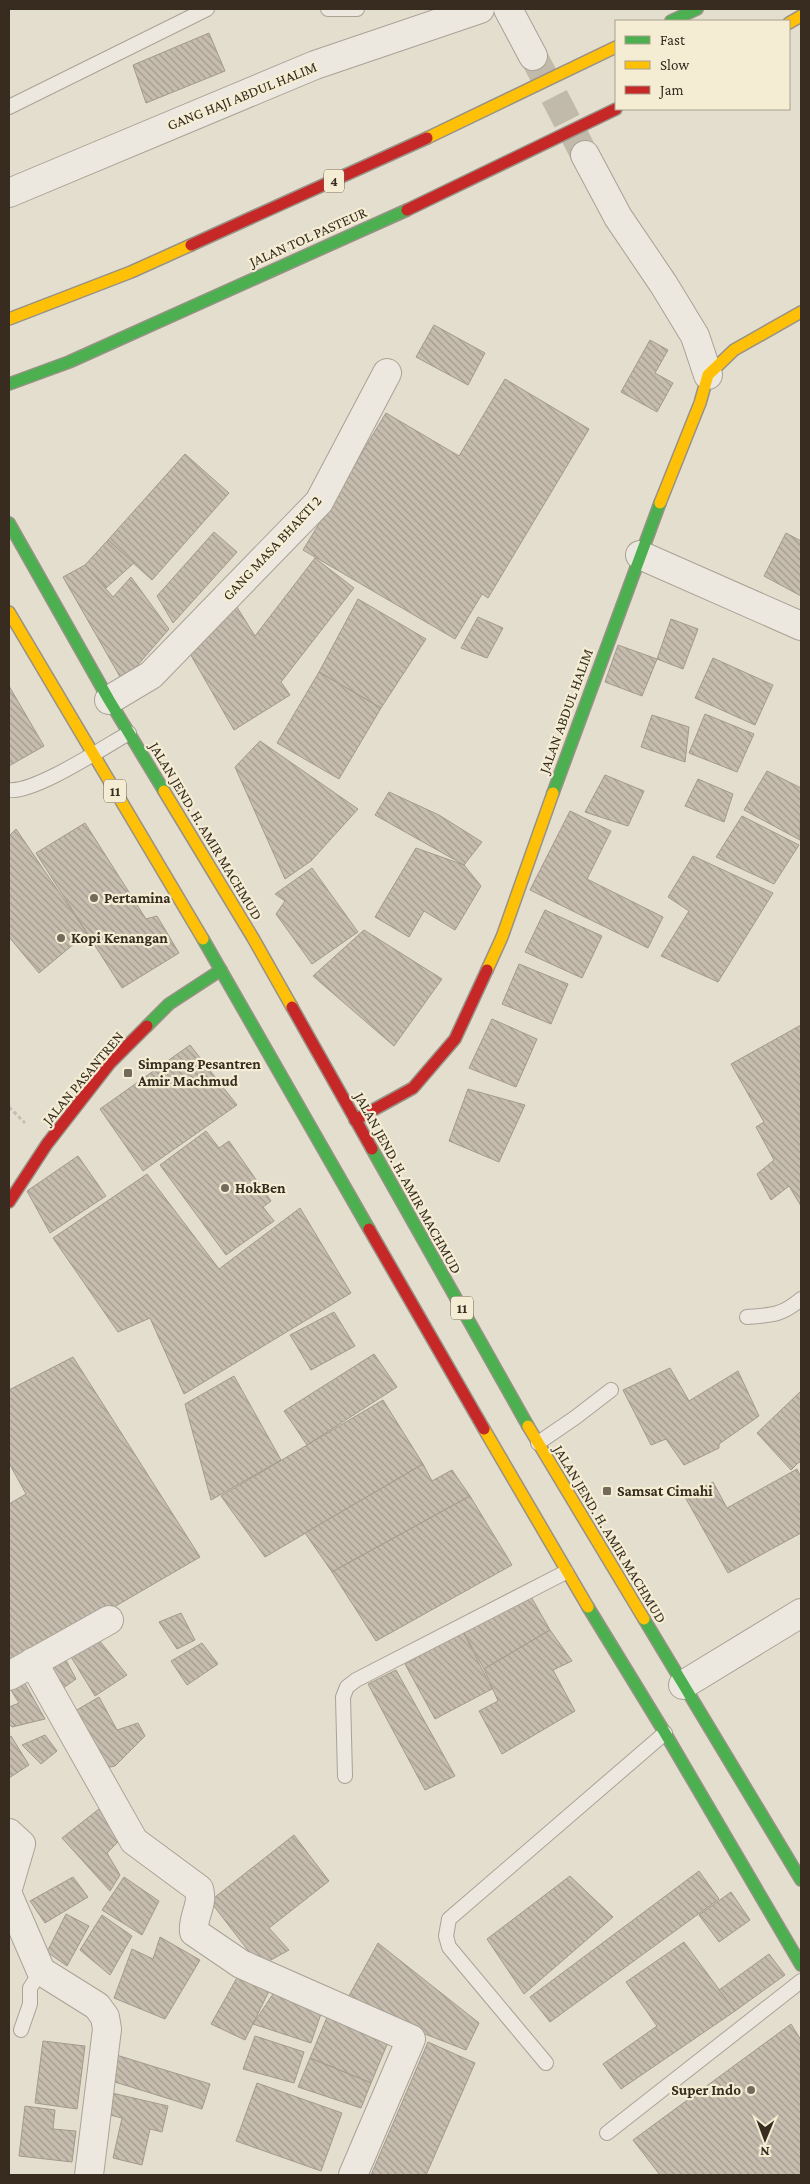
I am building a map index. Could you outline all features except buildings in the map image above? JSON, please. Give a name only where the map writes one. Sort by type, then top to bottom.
[{"type":"main road","points":[[673,20],[697,9]]},
{"type":"main road","name":"4","points":[[9,319],[131,272],[408,148],[615,48]]},
{"type":"main road","name":"JALAN TOL PASTEUR","points":[[9,384],[69,362],[424,202],[615,109]]},
{"type":"main road","points":[[708,375],[734,350],[801,312]]},
{"type":"main road","name":"JALAN ABDUL HALIM","points":[[356,1120],[413,1088],[455,1038],[502,937],[557,778],[640,555],[700,403],[708,375]]},
{"type":"main road","name":"JALAN JEND. H. AMIR MACHMUD","points":[[9,523],[109,700],[253,938],[538,1443],[801,1880]]},
{"type":"main road","name":"11","points":[[9,612],[221,970],[566,1572],[665,1733],[801,1965]]},
{"type":"main road","name":"JALAN PASANTREN","points":[[9,1202],[47,1144],[110,1063],[169,1004],[221,970]]},
{"type":"street","name":"GANG HAJI ABDUL HALIM","points":[[9,193],[315,66],[480,9]]},
{"type":"street","points":[[508,9],[533,56]]},
{"type":"street","points":[[585,155],[618,217],[664,284],[695,336],[708,375]]},
{"type":"street","name":"GANG MASA BHAKTI 2","points":[[109,700],[151,675],[319,502],[387,373]]},
{"type":"street","points":[[640,555],[801,626]]},
{"type":"street","points":[[683,1685],[801,1613]]},
{"type":"street","points":[[9,1676],[109,1620]]},
{"type":"street","points":[[33,1662],[134,1841],[199,1889],[202,1897],[193,1924],[194,1932],[241,1964],[412,2039],[353,2175]]},
{"type":"street","points":[[9,1833],[21,1844],[9,1885]]},
{"type":"street","points":[[9,1897],[41,1971],[97,2006],[105,2017],[107,2029],[88,2175]]},
{"type":"lane","points":[[9,107],[207,9]]},
{"type":"lane","points":[[328,9],[357,9]]},
{"type":"lane","points":[[9,790],[18,791],[60,772],[129,733]]},
{"type":"lane","points":[[747,1317],[769,1315],[788,1310],[801,1299]]},
{"type":"lane","points":[[538,1443],[611,1390]]},
{"type":"lane","points":[[344,1776],[343,1696],[347,1687],[356,1680],[566,1572]]},
{"type":"lane","points":[[546,2063],[448,1948],[446,1936],[449,1919],[665,1733]]},
{"type":"lane","points":[[21,2030],[30,2004],[30,1988],[41,1971]]},
{"type":"lane","points":[[607,2133],[801,1981]]},
{"type":"tunnel","points":[[535,59],[583,152]]},
{"type":"traffic: fast","points":[[673,20],[697,9]]},
{"type":"traffic: fast","points":[[9,384],[69,362],[407,210]]},
{"type":"traffic: fast","points":[[553,793],[660,503]]},
{"type":"traffic: fast","points":[[9,523],[109,700],[164,791]]},
{"type":"traffic: fast","points":[[203,939],[369,1229]]},
{"type":"traffic: fast","points":[[147,1026],[169,1004],[221,970]]},
{"type":"traffic: fast","points":[[372,1149],[528,1426]]},
{"type":"traffic: fast","points":[[588,1607],[665,1733],[801,1965]]},
{"type":"traffic: fast","points":[[644,1619],[801,1880]]},
{"type":"traffic: slow","points":[[790,22],[801,16]]},
{"type":"traffic: slow","points":[[427,138],[615,47]]},
{"type":"traffic: slow","points":[[9,319],[131,272],[191,245]]},
{"type":"traffic: slow","points":[[660,503],[700,403],[708,375],[734,350],[801,312]]},
{"type":"traffic: slow","points":[[9,612],[203,939]]},
{"type":"traffic: slow","points":[[164,791],[253,938],[292,1007]]},
{"type":"traffic: slow","points":[[487,970],[502,937],[553,793]]},
{"type":"traffic: slow","points":[[528,1426],[644,1619]]},
{"type":"traffic: slow","points":[[484,1429],[588,1607]]},
{"type":"traffic: jam","points":[[407,210],[615,109]]},
{"type":"traffic: jam","points":[[191,245],[427,138]]},
{"type":"traffic: jam","points":[[355,1120],[413,1088],[455,1039],[487,970]]},
{"type":"traffic: jam","points":[[292,1007],[372,1149]]},
{"type":"traffic: jam","points":[[9,1202],[47,1144],[110,1063],[147,1026]]},
{"type":"traffic: jam","points":[[369,1229],[484,1429]]},
{"type":"place","name":"Pertamina","points":[[94,898]]},
{"type":"place","name":"Kopi Kenangan","points":[[61,938]]},
{"type":"place","name":"Simpang Pesantren Amir Machmud","points":[[128,1073]]},
{"type":"place","name":"HokBen","points":[[225,1188]]},
{"type":"place","name":"Samsat Cimahi","points":[[607,1491]]},
{"type":"place","name":"Super Indo","points":[[751,2090]]}]
